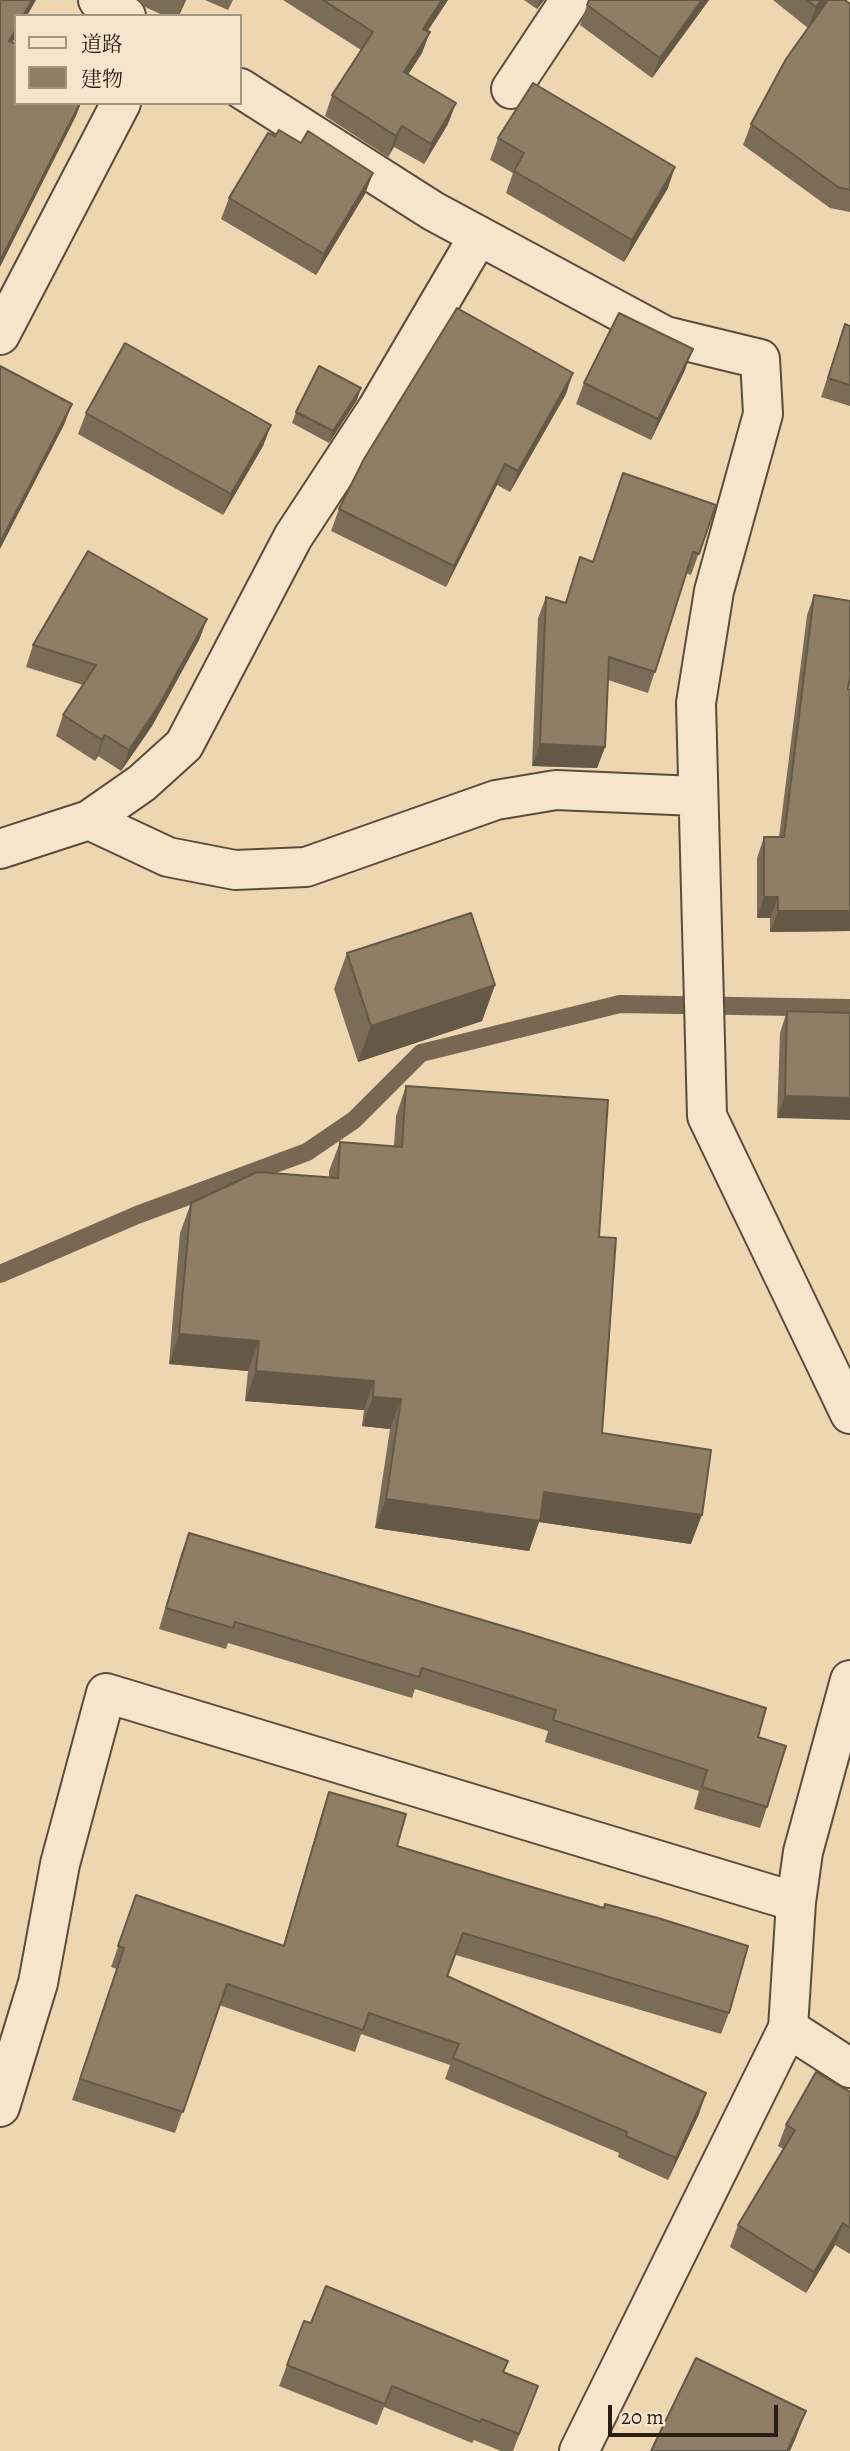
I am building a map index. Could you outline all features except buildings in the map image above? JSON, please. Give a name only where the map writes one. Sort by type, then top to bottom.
[{"type":"street","points":[[98,0],[122,14]]},
{"type":"street","points":[[511,89],[570,0]]},
{"type":"street","points":[[242,89],[478,237],[665,336],[760,359],[764,414],[714,591],[696,703],[696,796],[707,1116],[850,1414]]},
{"type":"street","points":[[0,335],[120,105]]},
{"type":"street","points":[[0,849],[89,820],[142,783],[184,745],[293,537],[377,409],[478,237]]},
{"type":"street","points":[[89,820],[168,857],[235,870],[282,869],[306,867],[377,845],[496,800],[555,790],[696,796]]},
{"type":"street","points":[[579,2451],[788,2028],[796,1902],[803,1852],[850,1680]]},
{"type":"street","points":[[0,2108],[38,1983],[60,1864],[106,1693],[796,1902]]},
{"type":"street","points":[[788,2028],[850,2068]]},
{"type":"waterway","points":[[0,1274],[137,1215],[307,1152],[354,1120],[421,1053],[620,1004],[850,1008]]}]
